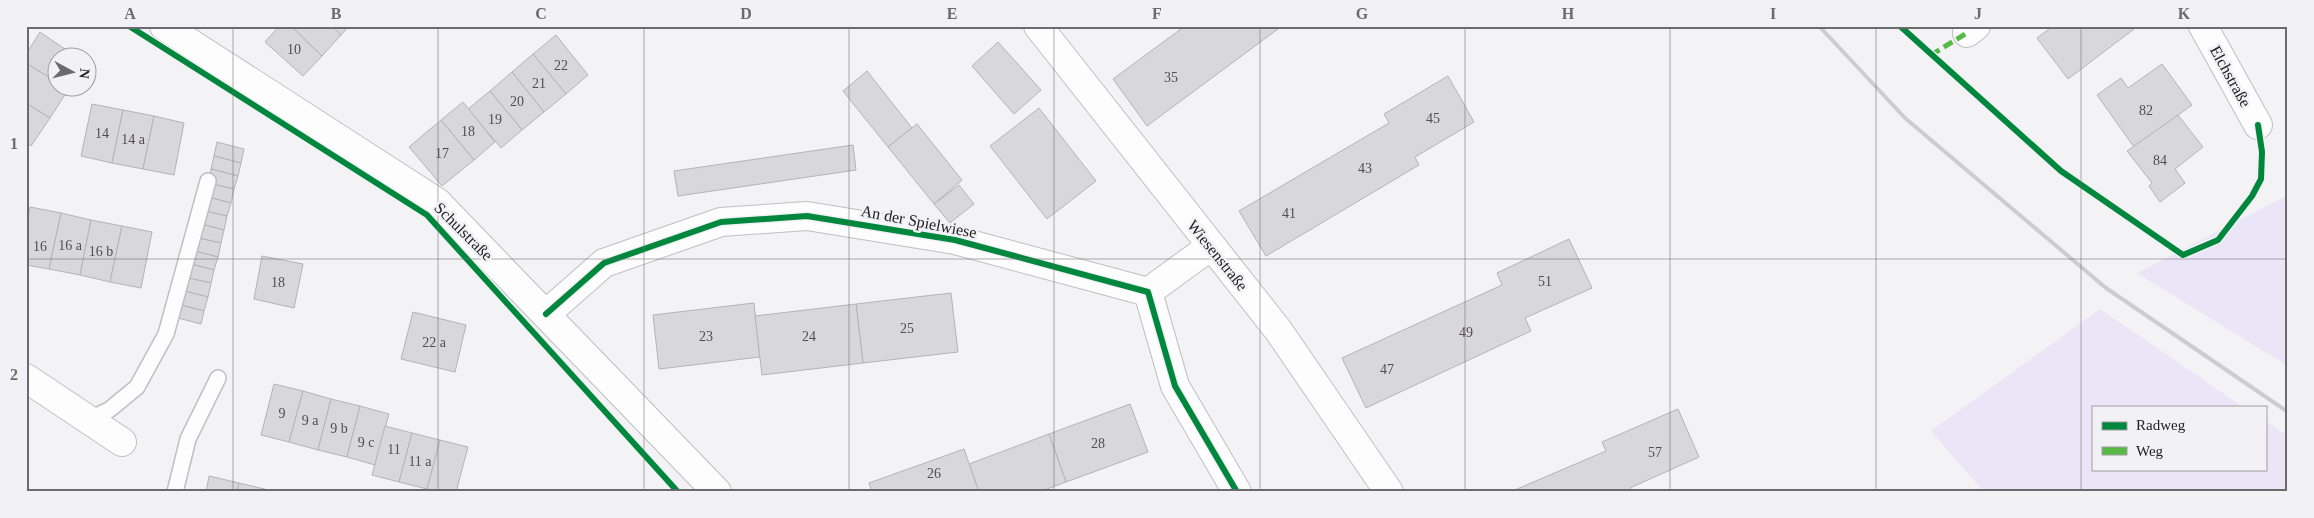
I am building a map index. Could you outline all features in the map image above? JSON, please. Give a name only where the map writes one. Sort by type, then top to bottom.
[{"type":"street","name":"Schulstraße","points":[[164,26],[438,202],[717,492]]},
{"type":"street","name":"Wiesenstraße","points":[[1038,26],[1278,330],[1389,492]]},
{"type":"street","name":"Elchstraße","points":[[2203,26],[2258,125]]},
{"type":"street","name":"An der Spielwiese","points":[[546,314],[604,263],[721,222],[807,216],[955,240],[1148,292]]},
{"type":"street","points":[[1210,246],[1148,292],[1175,386],[1238,492]]},
{"type":"street","points":[[26,378],[122,442]]},
{"type":"lane","points":[[90,420],[109,410],[137,387],[166,334],[208,181]]},
{"type":"lane","points":[[174,492],[188,439],[218,378]]},
{"type":"shaded area","points":[[2288,195],[2288,366],[2137,273]]},
{"type":"shaded area","points":[[2100,309],[2242,406],[2092,406],[2092,470],[2266,470],[2266,422],[2288,436],[2288,492],[1984,492],[1931,431]]},
{"type":"building","points":[[279,26],[291,26],[322,56],[303,76],[265,42]]},
{"type":"building","points":[[291,26],[332,26],[341,35],[322,56]]},
{"type":"building","points":[[332,26],[349,26],[341,35]]},
{"type":"building","points":[[1185,26],[1282,26],[1147,126],[1113,79]]},
{"type":"building","points":[[2053,26],[2132,26],[2134,29],[2068,79],[2037,38]]},
{"type":"building","points":[[40,32],[63,48],[48,48],[48,77],[26,63],[26,54]]},
{"type":"building","points":[[556,35],[588,75],[566,94],[533,54]]},
{"type":"building","points":[[998,42],[1041,90],[1014,114],[972,66]]},
{"type":"building","points":[[533,54],[566,94],[544,112],[512,72]]},
{"type":"building","points":[[26,63],[48,77],[48,98],[63,98],[50,118],[26,103]]},
{"type":"building","points":[[2162,64],[2192,105],[2134,147],[2097,95],[2121,78],[2128,88]]},
{"type":"building","points":[[867,71],[912,128],[888,147],[843,91]]},
{"type":"building","points":[[512,72],[544,112],[522,130],[490,91]]},
{"type":"building","points":[[1448,76],[1474,122],[1415,157],[1419,165],[1266,256],[1239,211],[1389,123],[1384,114]]},
{"type":"building","points":[[490,91],[522,130],[501,148],[468,109]]},
{"type":"building","points":[[463,102],[495,142],[474,160],[441,120]]},
{"type":"building","points":[[26,103],[50,118],[31,146],[26,143]]},
{"type":"building","points":[[92,104],[123,110],[112,163],[81,156]]},
{"type":"building","points":[[1039,108],[1096,181],[1047,219],[990,146]]},
{"type":"building","points":[[123,110],[154,116],[143,169],[112,163]]},
{"type":"building","points":[[2178,115],[2203,147],[2175,169],[2185,183],[2160,202],[2149,186],[2152,183],[2127,151]]},
{"type":"building","points":[[154,116],[184,123],[174,175],[143,169]]},
{"type":"building","points":[[441,120],[474,160],[442,186],[409,147]]},
{"type":"building","points":[[917,124],[962,180],[934,204],[888,147]]},
{"type":"building","points":[[217,142],[244,149],[241,163],[214,156]]},
{"type":"building","points":[[853,145],[856,170],[678,196],[674,171]]},
{"type":"building","points":[[214,156],[241,163],[238,176],[211,169]]},
{"type":"building","points":[[211,169],[238,176],[234,189],[208,183]]},
{"type":"building","points":[[208,183],[234,189],[231,203],[204,196]]},
{"type":"building","points":[[959,185],[974,204],[950,223],[934,204]]},
{"type":"building","points":[[204,196],[231,203],[227,216],[201,210]]},
{"type":"building","points":[[30,207],[61,213],[49,269],[26,265],[26,227]]},
{"type":"building","points":[[201,210],[227,216],[224,230],[197,223]]},
{"type":"building","points":[[61,213],[91,220],[80,275],[49,269]]},
{"type":"building","points":[[91,220],[122,226],[110,282],[80,275]]},
{"type":"building","points":[[197,223],[224,230],[221,243],[194,237]]},
{"type":"building","points":[[122,226],[152,232],[141,288],[110,282]]},
{"type":"building","points":[[194,237],[221,243],[218,257],[191,250]]},
{"type":"building","points":[[1569,239],[1592,288],[1525,318],[1531,331],[1366,408],[1342,358],[1502,285],[1497,273]]},
{"type":"building","points":[[191,250],[218,257],[214,270],[187,263]]},
{"type":"building","points":[[262,256],[303,264],[294,308],[254,299]]},
{"type":"building","points":[[187,263],[214,270],[211,283],[184,277]]},
{"type":"building","points":[[184,277],[211,283],[208,297],[181,290]]},
{"type":"building","points":[[181,290],[208,297],[204,311],[177,304]]},
{"type":"building","points":[[951,293],[958,352],[863,363],[856,304]]},
{"type":"building","points":[[754,303],[760,357],[659,369],[653,315]]},
{"type":"building","points":[[177,304],[204,311],[201,324],[174,317]]},
{"type":"building","points":[[856,304],[863,363],[762,375],[755,316]]},
{"type":"building","points":[[413,312],[466,325],[455,372],[401,359]]},
{"type":"building","points":[[274,384],[303,391],[289,442],[261,435]]},
{"type":"building","points":[[303,391],[331,399],[318,450],[289,442]]},
{"type":"building","points":[[331,399],[360,406],[347,457],[318,450]]},
{"type":"building","points":[[1130,404],[1148,452],[1066,482],[1049,434]]},
{"type":"building","points":[[360,406],[389,414],[375,465],[347,457]]},
{"type":"building","points":[[1678,409],[1699,457],[1630,488],[1632,492],[1510,492],[1606,451],[1602,442]]},
{"type":"building","points":[[385,426],[412,433],[399,482],[372,475]]},
{"type":"building","points":[[412,433],[440,440],[427,489],[399,482]]},
{"type":"building","points":[[1049,434],[1066,482],[1039,492],[979,492],[969,464]]},
{"type":"building","points":[[440,440],[468,447],[456,492],[427,489]]},
{"type":"building","points":[[964,449],[979,492],[872,492],[869,483]]},
{"type":"building","points":[[209,476],[239,483],[237,492],[206,492]]},
{"type":"building","points":[[239,483],[277,492],[237,492]]},
{"type":"railway","points":[[1819,26],[1905,118],[2106,288],[2288,412]]},
{"type":"marked path","points":[[1931,55],[1967,33]]},
{"type":"cycle path","points":[[129,26],[427,215],[678,492]]},
{"type":"cycle path","points":[[1900,26],[2061,171],[2183,255],[2218,240],[2252,196],[2261,179],[2262,152],[2258,125]]},
{"type":"cycle path","points":[[546,314],[604,263],[721,222],[807,216],[955,240],[1148,292],[1175,386],[1237,492]]}]
